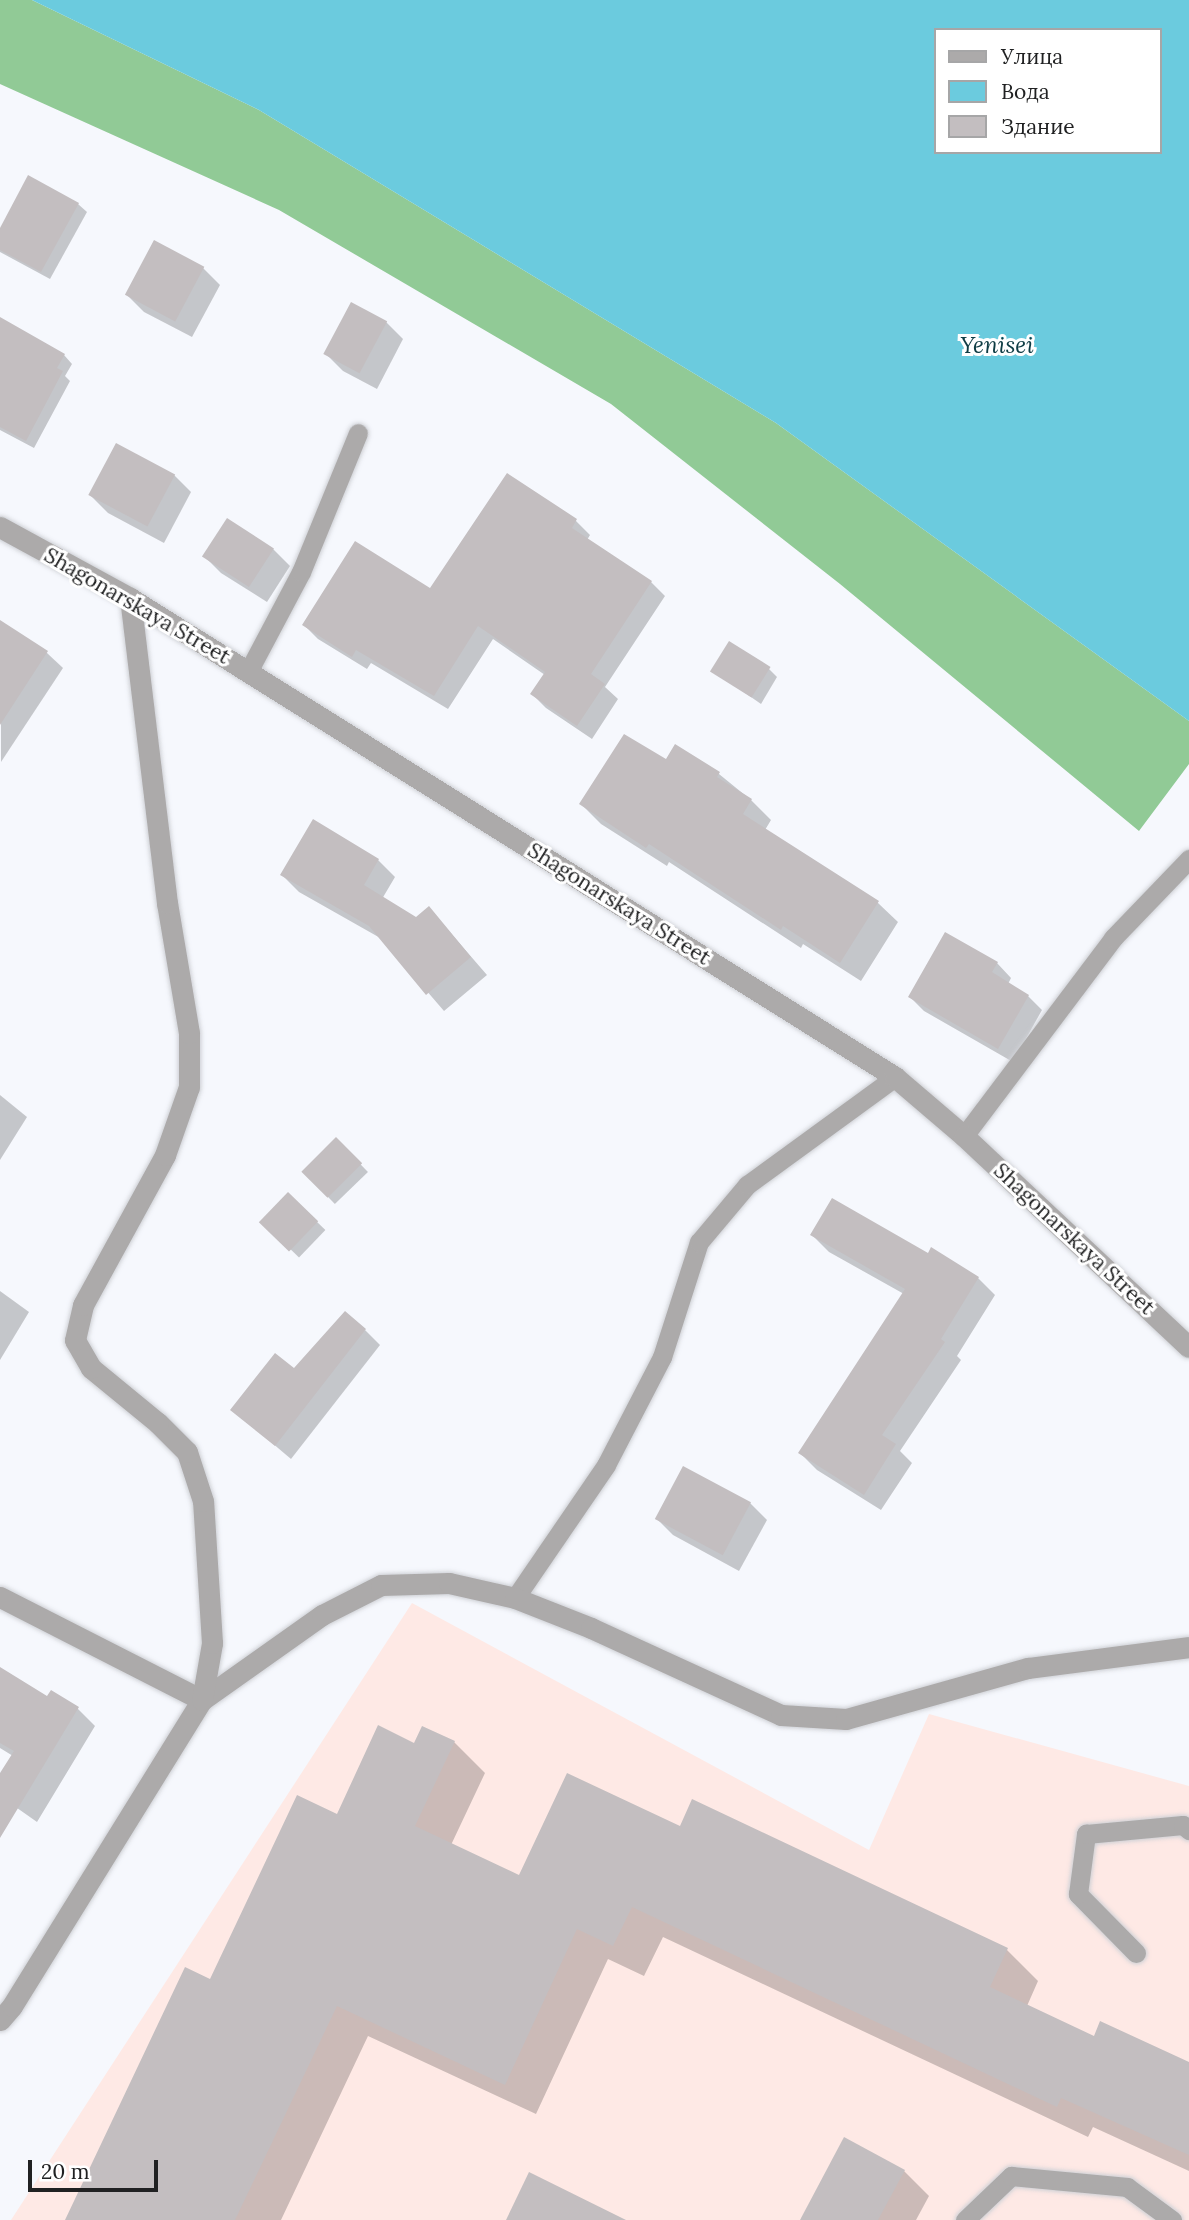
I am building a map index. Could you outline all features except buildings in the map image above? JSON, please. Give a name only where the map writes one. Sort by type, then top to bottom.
[{"type":"street","name":"Shagonarskaya Street","points":[[0,527],[130,598],[895,1077],[964,1136],[1189,1348]]},
{"type":"street","points":[[0,2020],[12,2006],[202,1700],[212,1643],[203,1501],[187,1452],[158,1423],[91,1368],[75,1340],[83,1305],[164,1155],[189,1087],[189,1033],[167,903],[130,598]]},
{"type":"street","points":[[202,1700],[323,1615],[381,1585],[449,1583],[515,1598],[591,1628],[781,1715],[807,1717],[846,1719],[1028,1668],[1189,1647]]},
{"type":"street","points":[[0,1597],[202,1700]]},
{"type":"lane","points":[[248,672],[301,572],[358,433]]},
{"type":"lane","points":[[964,1136],[1113,938],[1189,859]]},
{"type":"lane","points":[[515,1598],[606,1465],[656,1369],[699,1242],[747,1185],[895,1077]]},
{"type":"lane","points":[[1136,1952],[1077,1894],[1086,1834],[1183,1825],[1189,1830]]},
{"type":"lane","points":[[965,2220],[1011,2176],[1127,2187],[1172,2220]]},
{"type":"shaded area","points":[[412,1603],[869,1850],[929,1714],[1189,1786],[1189,2220],[11,2220]]},
{"type":"green space","points":[[0,0],[32,0],[259,110],[776,423],[1189,721],[1189,764],[1139,831],[840,584],[611,404],[279,210],[0,84]]},
{"type":"water","name":"Yenisei","points":[[32,0],[1189,0],[1189,721],[776,423],[259,110]]}]
